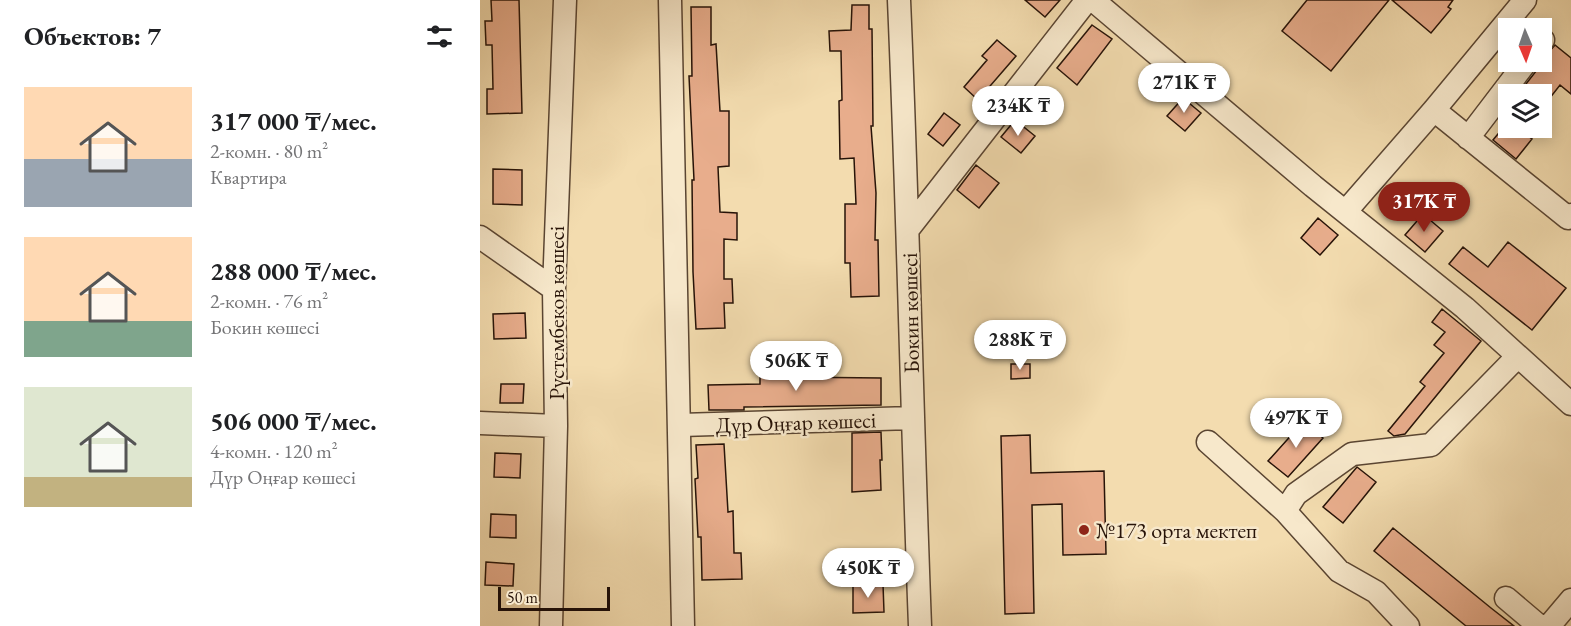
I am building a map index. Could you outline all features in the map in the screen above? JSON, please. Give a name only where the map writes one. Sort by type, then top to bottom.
[{"type":"street","name":"Рүстембеков көшесі","points":[[551,626],[556,426],[554,289],[565,0]]},
{"type":"street","points":[[670,0],[681,425],[683,626]]},
{"type":"street","name":"Бокин көшесі","points":[[899,0],[909,228],[912,418],[920,626]]},
{"type":"street","points":[[909,228],[1087,0]]},
{"type":"street","points":[[1093,0],[1313,186],[1465,308],[1571,404]]},
{"type":"street","points":[[1346,211],[1525,0]]},
{"type":"street","points":[[1468,138],[1518,72]]},
{"type":"street","points":[[1434,110],[1568,218],[1571,215]]},
{"type":"street","points":[[480,237],[554,289]]},
{"type":"street","points":[[1285,511],[1296,494],[1352,454],[1431,445],[1518,356]]},
{"type":"street","name":"Дүр Оңғар көшесі","points":[[681,425],[912,418]]},
{"type":"street","points":[[480,423],[556,426]]},
{"type":"street","points":[[1208,442],[1285,511],[1339,571],[1376,592],[1408,626]]},
{"type":"street","points":[[1506,598],[1539,626]]},
{"type":"street","points":[[1549,626],[1571,600]]},
{"type":"building","points":[[491,0],[519,0],[522,113],[487,114],[487,89],[493,89],[492,45],[486,45],[485,21],[492,21]]},
{"type":"building","points":[[1025,0],[1060,0],[1045,17]]},
{"type":"building","points":[[1307,0],[1389,0],[1331,71],[1282,31]]},
{"type":"building","points":[[1392,0],[1453,0],[1448,7],[1451,9],[1431,33]]},
{"type":"building","points":[[852,5],[869,5],[869,29],[872,29],[873,126],[871,126],[876,193],[875,240],[878,240],[879,296],[851,297],[850,263],[845,263],[845,204],[856,204],[854,158],[840,159],[841,51],[830,51],[829,31],[851,30]]},
{"type":"building","points":[[691,7],[711,7],[711,45],[716,44],[720,111],[729,111],[729,166],[718,167],[720,212],[737,213],[737,240],[724,239],[724,279],[732,279],[733,303],[724,303],[725,328],[696,329],[693,272],[692,180],[694,180],[689,76],[692,76]]},
{"type":"building","points":[[1092,25],[1112,39],[1077,85],[1057,68]]},
{"type":"building","points":[[997,40],[1016,56],[978,100],[964,87],[987,60],[982,56]]},
{"type":"building","points":[[1555,45],[1571,58],[1571,94],[1560,85],[1552,95],[1552,84],[1526,84],[1535,72],[1552,72],[1552,48]]},
{"type":"building","points":[[1183,98],[1201,113],[1185,131],[1167,116]]},
{"type":"building","points":[[944,113],[960,125],[943,146],[928,134]]},
{"type":"building","points":[[1015,120],[1035,136],[1021,153],[1001,137]]},
{"type":"building","points":[[1498,134],[1498,138],[1532,139],[1516,159],[1493,140]]},
{"type":"building","points":[[976,165],[999,183],[979,208],[957,190]]},
{"type":"building","points":[[493,169],[522,170],[522,205],[493,204]]},
{"type":"building","points":[[1423,214],[1443,231],[1425,252],[1405,235]]},
{"type":"building","points":[[1318,218],[1338,235],[1320,255],[1301,238]]},
{"type":"building","points":[[1508,242],[1566,288],[1532,330],[1449,264],[1463,247],[1488,267]]},
{"type":"building","points":[[1442,309],[1481,341],[1405,434],[1394,436],[1388,431],[1425,386],[1420,382],[1444,353],[1434,345],[1445,332],[1432,322]]},
{"type":"building","points":[[525,313],[526,338],[494,339],[493,314]]},
{"type":"building","points":[[1011,364],[1030,364],[1030,378],[1011,379]]},
{"type":"building","points":[[760,370],[788,370],[788,377],[881,378],[881,405],[744,407],[744,410],[709,410],[708,385],[760,384]]},
{"type":"building","points":[[501,384],[524,384],[523,403],[500,403]]},
{"type":"building","points":[[1304,421],[1323,438],[1288,477],[1268,461]]},
{"type":"building","points":[[881,432],[881,490],[852,492],[852,433]]},
{"type":"building","name":"№173 орта мектеп","points":[[1030,435],[1031,473],[1104,471],[1106,554],[1063,555],[1062,504],[1032,505],[1034,613],[1005,614],[1001,436]]},
{"type":"building","points":[[724,444],[728,512],[733,511],[734,553],[741,553],[742,579],[702,580],[701,537],[698,537],[695,479],[698,478],[696,445]]},
{"type":"building","points":[[495,453],[521,454],[520,478],[494,477]]},
{"type":"building","points":[[1357,467],[1376,482],[1343,523],[1323,507]]},
{"type":"building","points":[[491,514],[516,515],[516,538],[490,537]]},
{"type":"building","points":[[1393,528],[1514,626],[1466,626],[1374,551]]},
{"type":"building","points":[[486,562],[514,564],[513,586],[485,585]]},
{"type":"building","points":[[883,584],[884,612],[853,613],[853,585]]},
{"type":"place","name":"№173 орта мектеп","points":[[1084,530]]}]
